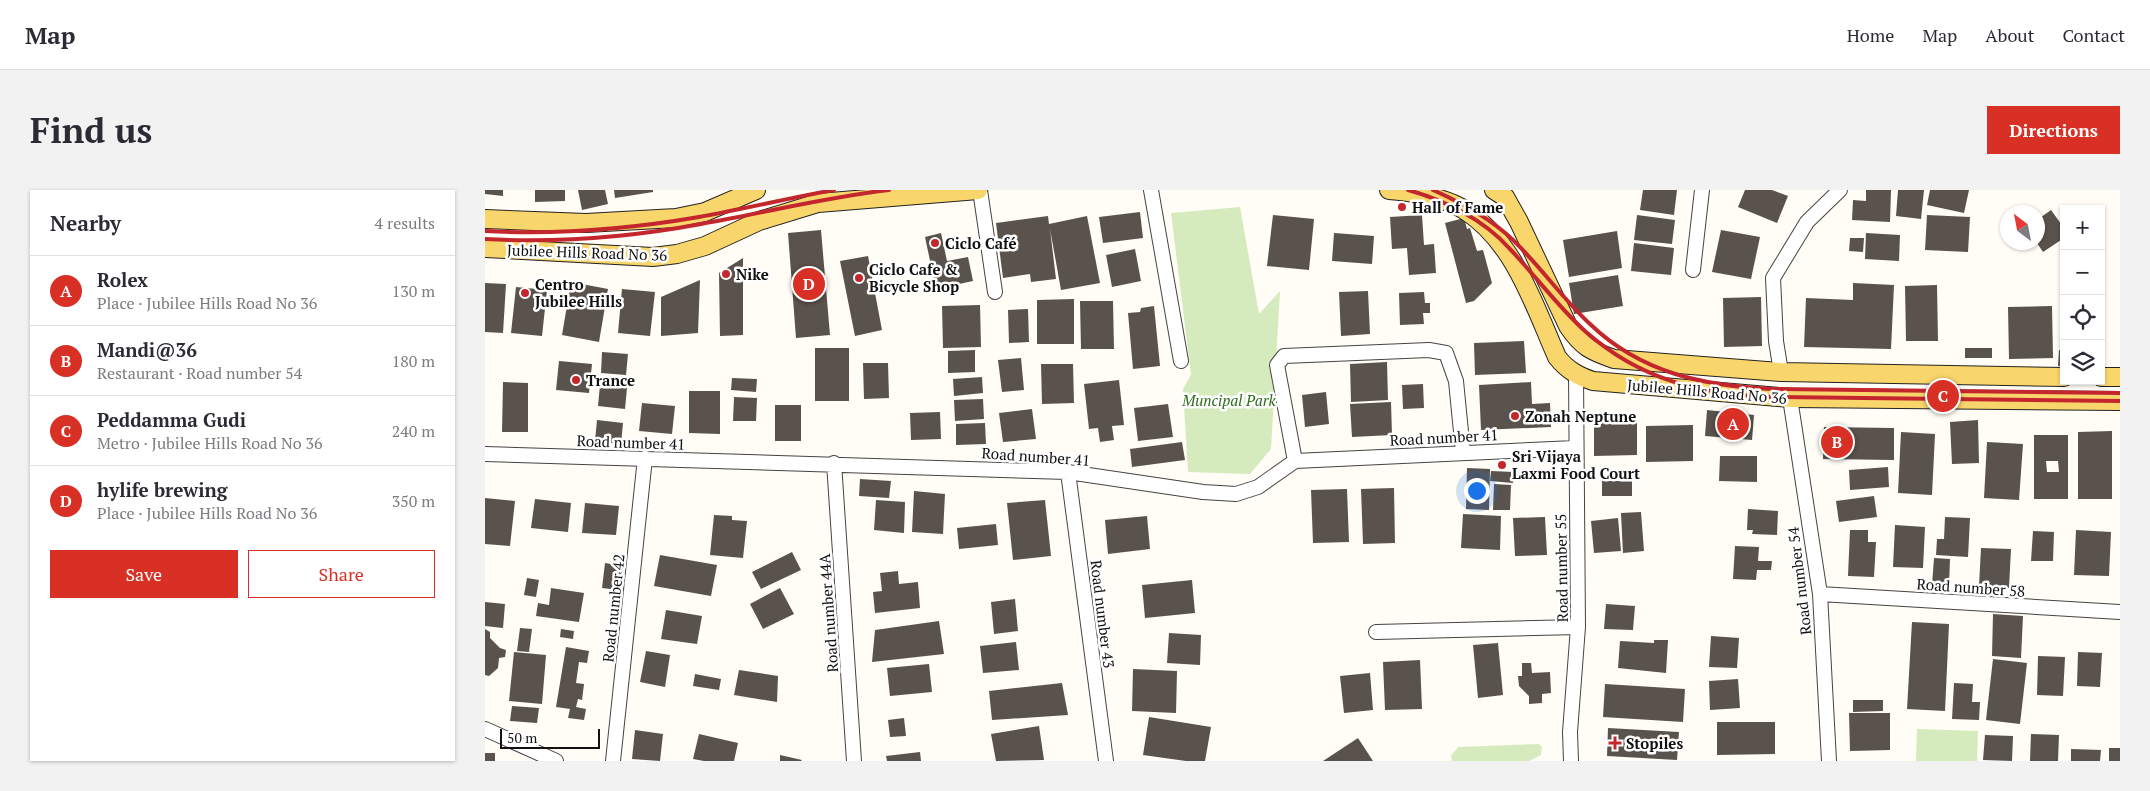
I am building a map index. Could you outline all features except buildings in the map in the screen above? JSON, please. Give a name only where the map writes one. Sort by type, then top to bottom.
[{"type":"main road","name":"Jubilee Hills Road No 36","points":[[485,219],[586,223],[676,218],[705,212],[756,190]]},
{"type":"main road","name":"Jubilee Hills Road No 36","points":[[485,248],[653,257],[677,254],[705,246],[775,215],[818,203],[979,190]]},
{"type":"main road","name":"Jubilee Hills Road No 36","points":[[1389,190],[1461,207],[1483,224],[1495,236],[1522,275],[1557,357],[1565,367],[1576,375],[1593,381],[1790,398],[2120,401]]},
{"type":"main road","name":"Jubilee Hills Road No 36","points":[[1501,192],[1519,222],[1568,326],[1577,340],[1590,351],[1614,360],[1781,372],[2060,376]]},
{"type":"main road","points":[[2105,377],[2120,378]]},
{"type":"street","points":[[979,190],[995,292]]},
{"type":"street","points":[[1151,190],[1181,361]]},
{"type":"street","points":[[1693,270],[1702,190]]},
{"type":"street","points":[[1781,372],[1776,341],[1773,278],[1807,222],[1840,190]]},
{"type":"street","points":[[1295,461],[1277,365],[1284,356],[1429,350],[1446,353],[1456,381],[1463,452]]},
{"type":"street","name":"Road number 55","points":[[1571,761],[1570,732],[1578,627],[1575,448],[1576,375]]},
{"type":"street","name":"Road number 54","points":[[1790,398],[1820,594],[1829,761]]},
{"type":"street","name":"Road number 41","points":[[485,454],[835,463],[1068,472],[1203,492],[1236,494],[1258,487],[1295,461],[1575,448]]},
{"type":"street","name":"Road number 42","points":[[613,761],[645,458]]},
{"type":"street","name":"Road number 44A","points":[[835,463],[855,761]]},
{"type":"street","name":"Road number 43","points":[[1068,472],[1106,761]]},
{"type":"street","name":"Road number 58","points":[[1820,594],[2120,612]]},
{"type":"street","points":[[1376,632],[1578,627]]},
{"type":"street","points":[[485,729],[557,761]]},
{"type":"green space","name":"Muncipal Park","points":[[1240,207],[1259,314],[1280,291],[1271,449],[1250,474],[1188,472],[1183,389],[1191,375],[1171,213]]},
{"type":"green space","points":[[1917,729],[1978,731],[1977,761],[1916,761]]},
{"type":"green space","points":[[1539,744],[1542,747],[1541,755],[1529,761],[1452,761],[1451,756],[1458,747]]},
{"type":"railway","points":[[485,231],[539,232],[646,225],[699,217],[834,190]]},
{"type":"railway","points":[[485,239],[539,240],[621,236],[701,224],[889,190]]},
{"type":"railway","points":[[1408,190],[1450,205],[1488,229],[1509,248],[1566,312],[1586,332],[1607,348],[1628,362],[1650,373],[1696,388],[1771,397],[2120,401]]},
{"type":"railway","points":[[1433,190],[1455,200],[1504,232],[1523,250],[1570,304],[1610,341],[1630,354],[1675,374],[1722,384],[1772,389],[2120,393]]},
{"type":"place","name":"Hall of Fame","points":[[1402,207]]},
{"type":"place","name":"Ciclo Café","points":[[935,243]]},
{"type":"place","name":"Nike","points":[[726,274]]},
{"type":"place","name":"Ciclo Cafe & Bicycle Shop","points":[[859,278]]},
{"type":"place","name":"hylife brewing","points":[[809,284]]},
{"type":"place","name":"Centro Jubilee Hills","points":[[525,293]]},
{"type":"place","name":"Trance","points":[[576,380]]},
{"type":"place","name":"Peddamma Gudi","points":[[1943,396]]},
{"type":"place","name":"Zonah Neptune","points":[[1515,416]]},
{"type":"place","name":"Rolex","points":[[1733,424]]},
{"type":"place","name":"Mandi@36","points":[[1837,442]]},
{"type":"place","name":"Sri Vijaya Laxmi Food Court","points":[[1502,465]]},
{"type":"place","name":"Stopiles","points":[[1615,743]]}]
